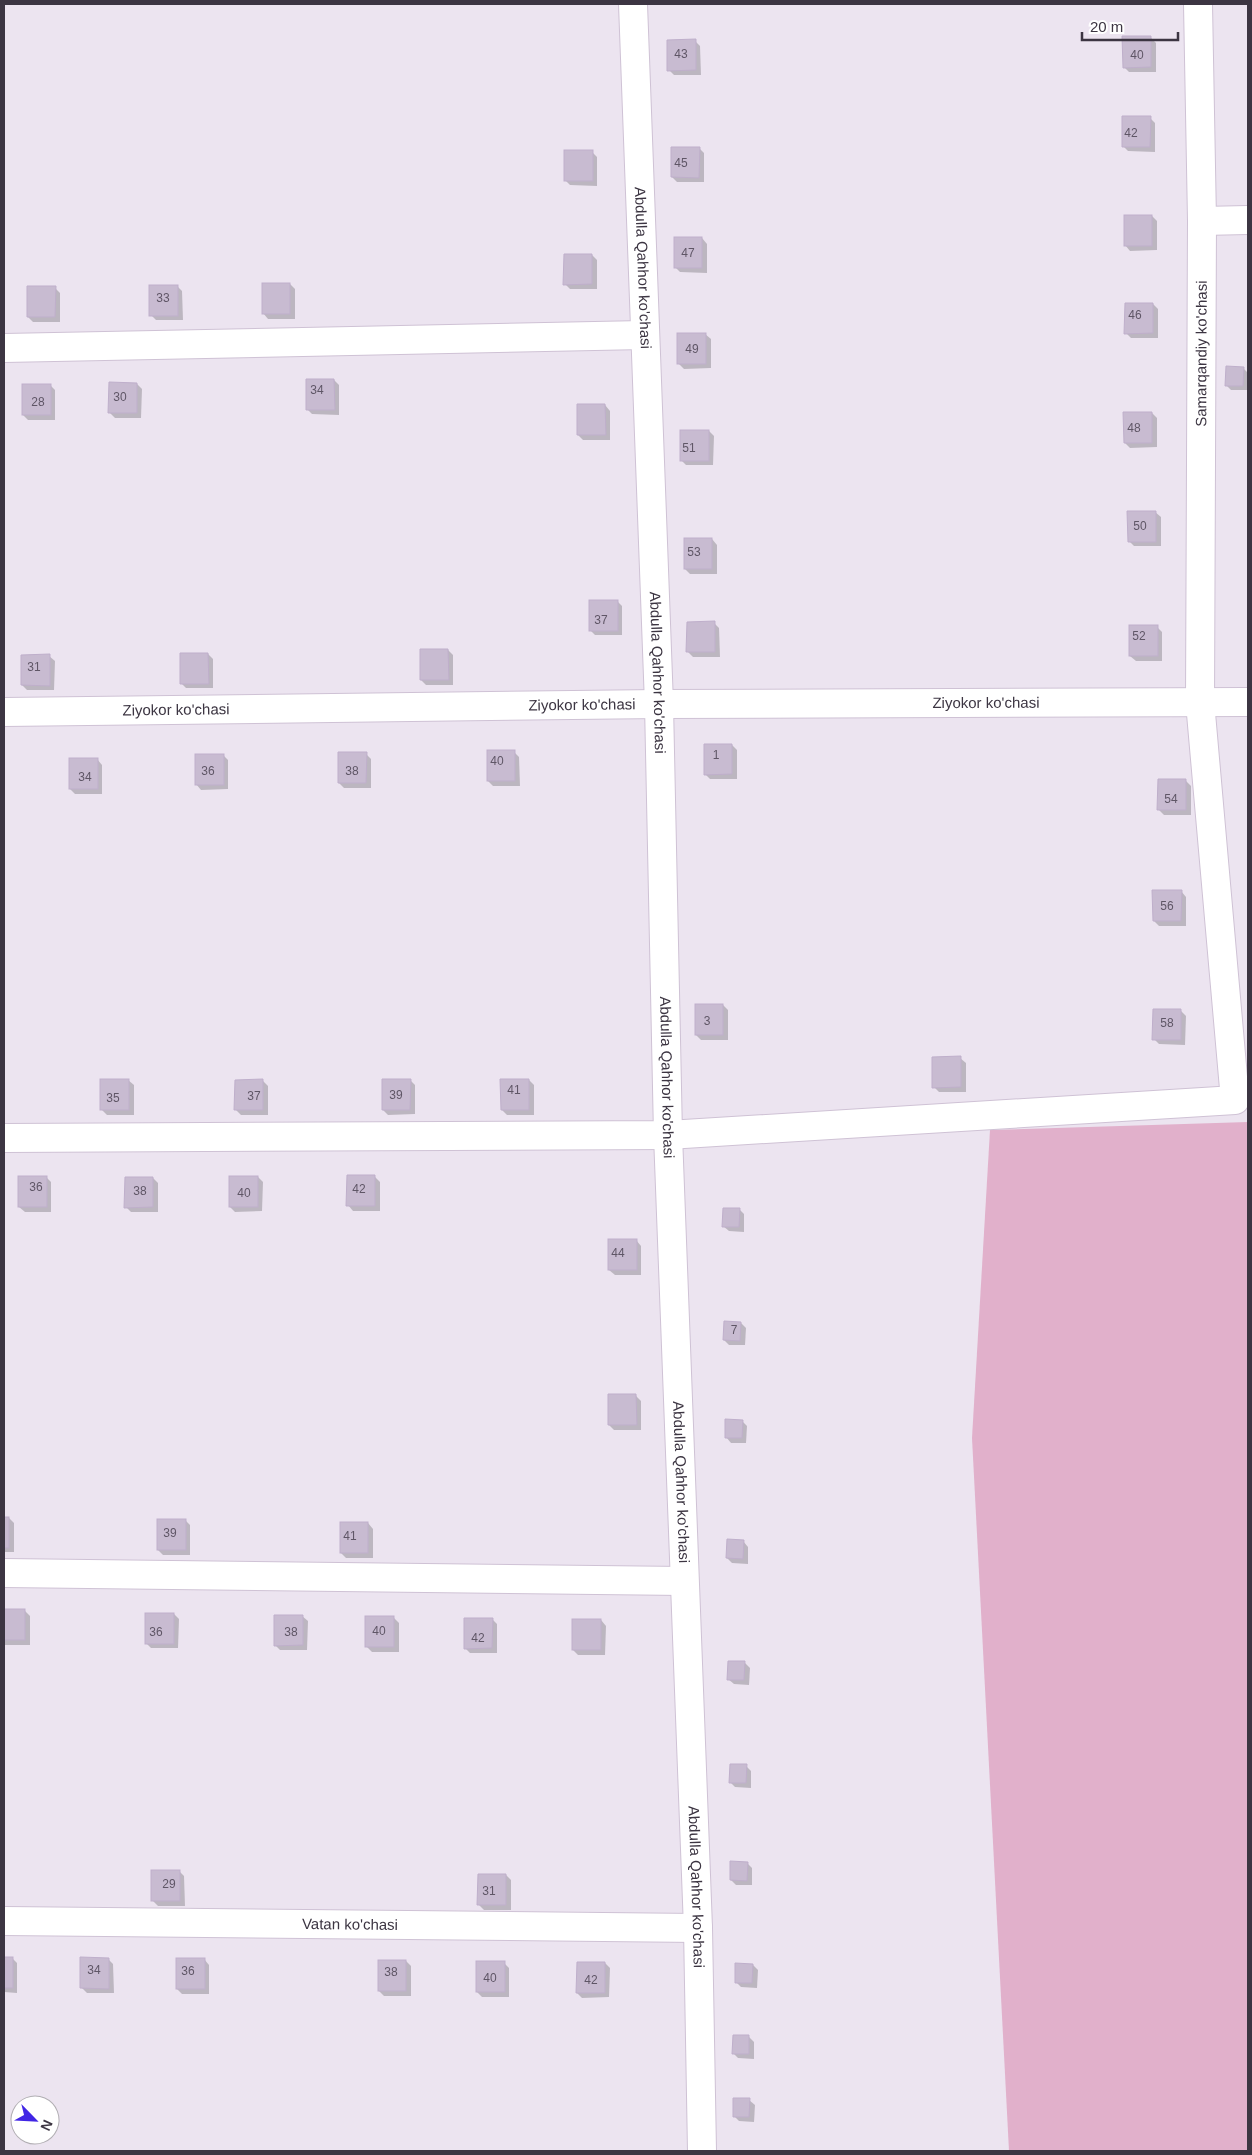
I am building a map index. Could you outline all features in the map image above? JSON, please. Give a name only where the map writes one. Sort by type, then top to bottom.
[{"type":"street","name":"Abdulla Qahhor ko'chasi","points":[[633,4],[659,704],[668,1135],[698,1928],[702,2151]]},
{"type":"street","name":"Samarqandiy ko'chasi","points":[[668,1135],[1235,1100],[1200,702],[1202,221],[1198,4]]},
{"type":"street","points":[[1202,221],[1248,220]]},
{"type":"street","points":[[4,348],[644,335]]},
{"type":"street","name":"Ziyokor ko'chasi","points":[[4,712],[659,704],[1248,702]]},
{"type":"street","points":[[4,1138],[668,1135]]},
{"type":"street","points":[[4,1573],[684,1581]]},
{"type":"street","name":"Vatan ko'chasi","points":[[4,1921],[698,1928]]},
{"type":"shaded area","points":[[1248,1122],[1248,2151],[1009,2151],[972,1438],[990,1130]]},
{"type":"building","points":[[1122,36],[1151,36],[1151,67],[1123,68]]},
{"type":"building","points":[[696,39],[696,70],[667,71],[667,40]]},
{"type":"building","points":[[1122,116],[1151,116],[1150,147],[1122,147]]},
{"type":"building","points":[[671,147],[700,147],[699,178],[671,177]]},
{"type":"building","points":[[564,150],[593,150],[593,181],[564,181]]},
{"type":"building","points":[[1124,215],[1152,215],[1152,246],[1124,246]]},
{"type":"building","points":[[674,237],[702,237],[702,268],[674,268]]},
{"type":"building","points":[[564,254],[592,254],[592,284],[563,285]]},
{"type":"building","points":[[262,283],[290,283],[290,314],[262,314]]},
{"type":"building","points":[[149,285],[178,285],[178,316],[149,316]]},
{"type":"building","points":[[27,286],[56,286],[55,317],[27,317]]},
{"type":"building","points":[[1125,303],[1153,303],[1153,333],[1124,334]]},
{"type":"building","points":[[677,333],[706,333],[706,364],[677,364]]},
{"type":"building","points":[[1226,366],[1244,367],[1243,386],[1225,386]]},
{"type":"building","points":[[306,379],[334,379],[335,410],[306,410]]},
{"type":"building","points":[[109,382],[137,383],[137,413],[108,413]]},
{"type":"building","points":[[22,384],[51,384],[51,415],[22,415]]},
{"type":"building","points":[[577,404],[605,404],[606,435],[577,435]]},
{"type":"building","points":[[1123,412],[1152,412],[1152,443],[1124,443]]},
{"type":"building","points":[[680,430],[709,430],[709,461],[680,461]]},
{"type":"building","points":[[1127,511],[1156,511],[1156,542],[1128,542]]},
{"type":"building","points":[[684,538],[712,538],[712,569],[684,569]]},
{"type":"building","points":[[589,600],[618,600],[618,631],[589,631]]},
{"type":"building","points":[[715,621],[715,652],[686,652],[687,622]]},
{"type":"building","points":[[1129,625],[1158,625],[1158,656],[1129,656]]},
{"type":"building","points":[[420,649],[448,649],[449,680],[420,680]]},
{"type":"building","points":[[180,653],[208,653],[209,684],[180,684]]},
{"type":"building","points":[[50,654],[50,686],[21,685],[21,655]]},
{"type":"building","points":[[704,744],[732,744],[732,774],[704,775]]},
{"type":"building","points":[[487,750],[515,750],[515,781],[487,781]]},
{"type":"building","points":[[338,752],[367,752],[366,783],[338,783]]},
{"type":"building","points":[[195,754],[224,754],[224,785],[195,785]]},
{"type":"building","points":[[69,758],[98,758],[98,789],[69,789]]},
{"type":"building","points":[[1158,779],[1186,779],[1186,810],[1157,810]]},
{"type":"building","points":[[1152,890],[1182,890],[1181,921],[1153,921]]},
{"type":"building","points":[[695,1004],[723,1004],[723,1035],[695,1035]]},
{"type":"building","points":[[1153,1009],[1181,1009],[1181,1040],[1152,1040]]},
{"type":"building","points":[[961,1056],[961,1087],[932,1088],[932,1057]]},
{"type":"building","points":[[100,1079],[129,1079],[129,1110],[100,1110]]},
{"type":"building","points":[[263,1079],[263,1110],[234,1110],[235,1080]]},
{"type":"building","points":[[382,1079],[411,1079],[410,1110],[382,1110]]},
{"type":"building","points":[[500,1079],[529,1079],[529,1110],[501,1110]]},
{"type":"building","points":[[347,1175],[375,1175],[375,1206],[346,1206]]},
{"type":"building","points":[[18,1176],[47,1176],[47,1207],[18,1207]]},
{"type":"building","points":[[229,1176],[258,1176],[258,1207],[229,1207]]},
{"type":"building","points":[[125,1177],[153,1177],[153,1207],[124,1208]]},
{"type":"building","points":[[723,1208],[740,1208],[739,1227],[722,1227]]},
{"type":"building","points":[[608,1239],[637,1239],[637,1270],[608,1270]]},
{"type":"building","points":[[724,1321],[741,1322],[740,1341],[723,1340]]},
{"type":"building","points":[[608,1394],[636,1394],[637,1425],[608,1425]]},
{"type":"building","points":[[725,1419],[743,1420],[742,1438],[725,1438]]},
{"type":"building","points":[[4,1517],[9,1517],[9,1548],[4,1548]]},
{"type":"building","points":[[157,1519],[186,1519],[186,1550],[157,1550]]},
{"type":"building","points":[[340,1522],[368,1522],[368,1553],[340,1553]]},
{"type":"building","points":[[727,1539],[744,1540],[743,1559],[726,1558]]},
{"type":"building","points":[[4,1609],[25,1609],[25,1640],[4,1640]]},
{"type":"building","points":[[145,1613],[174,1613],[174,1644],[145,1644]]},
{"type":"building","points":[[274,1615],[303,1615],[303,1645],[274,1646]]},
{"type":"building","points":[[365,1616],[394,1616],[394,1647],[365,1647]]},
{"type":"building","points":[[464,1618],[493,1618],[492,1648],[464,1649]]},
{"type":"building","points":[[572,1619],[601,1619],[601,1650],[572,1650]]},
{"type":"building","points":[[728,1661],[745,1661],[744,1680],[727,1680]]},
{"type":"building","points":[[730,1764],[747,1764],[746,1783],[729,1783]]},
{"type":"building","points":[[730,1861],[748,1862],[747,1881],[730,1880]]},
{"type":"building","points":[[151,1870],[180,1870],[180,1901],[151,1901]]},
{"type":"building","points":[[478,1874],[506,1874],[506,1905],[477,1905]]},
{"type":"building","points":[[4,1957],[13,1957],[13,1988],[4,1988]]},
{"type":"building","points":[[80,1957],[109,1958],[109,1989],[80,1988]]},
{"type":"building","points":[[176,1958],[205,1958],[205,1989],[176,1989]]},
{"type":"building","points":[[378,1960],[406,1960],[406,1991],[378,1991]]},
{"type":"building","points":[[476,1961],[505,1961],[505,1992],[476,1992]]},
{"type":"building","points":[[577,1962],[605,1962],[605,1993],[576,1993]]},
{"type":"building","points":[[735,1963],[753,1964],[752,1983],[735,1983]]},
{"type":"building","points":[[733,2035],[749,2035],[749,2054],[732,2054]]},
{"type":"building","points":[[733,2098],[750,2098],[749,2117],[733,2117]]}]
